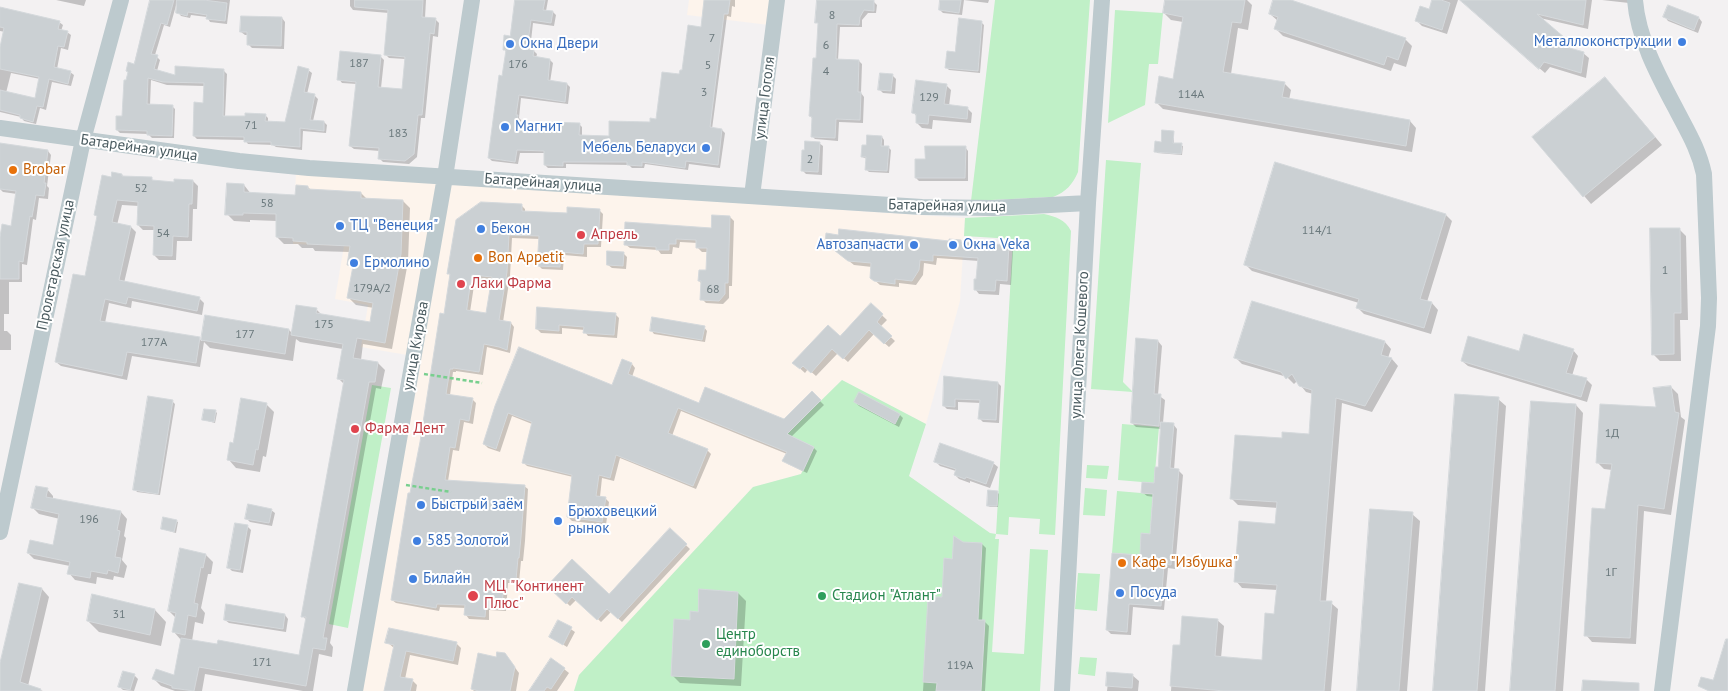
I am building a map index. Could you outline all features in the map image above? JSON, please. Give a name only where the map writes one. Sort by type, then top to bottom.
[{"type":"street","name":"Пролетарская улица","points":[[0,532],[83,140],[121,0]]},
{"type":"street","name":"улица Кирова","points":[[355,691],[445,177],[472,0]]},
{"type":"street","name":"улица Гоголя","points":[[752,196],[777,0]]},
{"type":"street","name":"улица Олега Кошевого","points":[[1062,691],[1088,203],[1102,0]]},
{"type":"street","points":[[1635,0],[1640,29],[1648,51],[1666,90],[1696,146],[1702,164],[1709,298],[1708,326],[1694,448],[1662,691]]},
{"type":"street","name":"Батарейная улица","points":[[0,128],[248,162],[309,168],[944,208],[1088,203]]},
{"type":"path","points":[[411,372],[482,383]]},
{"type":"path","points":[[392,483],[451,492]]},
{"type":"shaded area","points":[[689,0],[773,0],[769,25],[687,15]]},
{"type":"shaded area","points":[[296,172],[438,183],[407,355],[361,347],[368,305],[335,299],[344,246],[293,244]]},
{"type":"shaded area","points":[[449,184],[965,218],[960,301],[926,424],[842,380],[788,433],[814,447],[801,474],[753,487],[579,675],[574,691],[360,691]]},
{"type":"green space","points":[[995,0],[1090,0],[1078,172],[1074,180],[1062,193],[1053,197],[971,201]]},
{"type":"green space","points":[[1115,10],[1163,13],[1158,64],[1149,64],[1145,105],[1108,123]]},
{"type":"green space","points":[[1106,160],[1141,163],[1123,382],[1133,392],[1091,389]]},
{"type":"green space","points":[[1044,214],[1063,221],[1071,231],[1055,535],[1039,534],[1040,519],[1009,517],[1008,535],[996,534],[1013,239],[964,236],[965,218]]},
{"type":"green space","name":"Стадион \"Атлант\"","points":[[842,380],[926,424],[909,476],[990,533],[996,534],[995,539],[999,539],[992,652],[1024,654],[1030,549],[1048,550],[1040,691],[574,691],[579,675],[753,487],[801,474],[814,447],[787,434]]},
{"type":"green space","points":[[372,385],[391,388],[348,628],[329,624]]},
{"type":"green space","points":[[1122,424],[1159,427],[1154,483],[1118,480]]},
{"type":"green space","points":[[1087,465],[1109,466],[1107,479],[1086,478]]},
{"type":"green space","points":[[1085,488],[1107,490],[1105,516],[1083,515]]},
{"type":"green space","points":[[1117,491],[1153,494],[1150,534],[1141,533],[1148,556],[1112,553]]},
{"type":"green space","points":[[1078,573],[1100,574],[1097,611],[1075,609]]},
{"type":"green space","points":[[1080,657],[1097,658],[1095,676],[1078,674]]},
{"type":"building","points":[[150,0],[174,0],[167,25],[161,23],[151,54],[158,55],[154,69],[175,75],[175,66],[224,69],[223,116],[245,116],[245,113],[266,114],[265,121],[285,122],[298,66],[309,69],[304,92],[315,94],[310,120],[324,121],[324,131],[300,128],[300,147],[271,145],[271,142],[244,142],[244,137],[193,136],[194,102],[203,103],[204,83],[163,82],[148,78],[147,104],[173,105],[172,136],[147,135],[147,131],[116,130],[116,116],[122,116],[124,80],[126,80],[128,72],[126,71],[128,62],[134,64]]},
{"type":"building","points":[[177,0],[204,0],[227,3],[225,21],[206,19],[207,15],[188,12],[187,16],[176,13]]},
{"type":"building","points":[[355,0],[423,0],[422,17],[436,18],[434,34],[430,33],[422,115],[418,115],[414,154],[405,161],[378,159],[379,148],[349,146],[356,82],[337,80],[340,51],[381,55],[378,87],[402,89],[405,57],[384,55],[388,10],[355,7]]},
{"type":"building","points":[[515,0],[545,0],[543,10],[553,11],[551,23],[531,20],[527,49],[534,50],[533,56],[550,59],[548,80],[567,83],[565,102],[519,95],[516,128],[547,129],[548,122],[580,123],[579,135],[609,136],[609,121],[650,122],[650,118],[656,119],[662,72],[679,74],[680,70],[682,70],[688,25],[701,27],[704,0],[730,0],[728,14],[724,14],[710,127],[722,129],[718,165],[686,161],[685,168],[642,162],[642,166],[627,165],[627,162],[563,162],[563,166],[544,165],[544,151],[517,150],[515,162],[488,158],[499,75],[502,76],[506,50],[503,50],[504,35],[510,36]]},
{"type":"building","points":[[817,0],[874,0],[874,11],[864,10],[860,17],[859,25],[837,24],[836,59],[859,60],[858,92],[861,92],[860,120],[836,119],[835,138],[811,137],[812,117],[809,116],[813,58],[816,58],[818,23],[815,23]]},
{"type":"building","points":[[940,0],[961,0],[959,13],[939,10]]},
{"type":"building","points":[[1165,0],[1245,0],[1241,23],[1232,22],[1223,72],[1285,82],[1282,97],[1410,120],[1406,146],[1155,103],[1159,76],[1173,79],[1183,17],[1163,13]]},
{"type":"building","points":[[1273,0],[1291,0],[1406,38],[1398,60],[1387,56],[1384,65],[1274,29],[1278,17],[1269,14]]},
{"type":"building","points":[[1432,0],[1450,3],[1442,30],[1415,21],[1420,6],[1429,9]]},
{"type":"building","points":[[1460,0],[1586,0],[1583,25],[1537,14],[1565,38],[1559,45],[1584,52],[1581,73],[1544,62],[1539,69]]},
{"type":"building","points":[[1668,5],[1699,17],[1694,30],[1663,17]]},
{"type":"building","points":[[0,7],[60,21],[58,29],[68,31],[64,47],[58,46],[54,67],[71,71],[68,84],[49,79],[43,107],[37,106],[33,122],[20,118],[20,115],[0,110],[0,90],[35,98],[39,77],[0,69],[0,47],[4,28],[0,27]]},
{"type":"building","points":[[241,16],[282,17],[281,46],[247,45],[247,32],[240,32]]},
{"type":"building","points":[[959,18],[982,21],[978,71],[945,68],[947,51],[955,52]]},
{"type":"building","points":[[880,73],[893,74],[891,91],[878,90]]},
{"type":"building","points":[[1605,77],[1655,137],[1583,197],[1532,137]]},
{"type":"building","points":[[916,80],[947,84],[944,104],[968,107],[967,119],[929,115],[928,124],[916,123],[916,114],[912,113]]},
{"type":"building","points":[[1162,130],[1174,131],[1173,143],[1182,143],[1181,154],[1154,152],[1155,141],[1161,142]]},
{"type":"building","points":[[867,135],[882,136],[881,146],[889,146],[887,171],[865,170],[866,157],[861,157],[862,145],[866,145]]},
{"type":"building","points":[[805,141],[820,142],[818,172],[801,171],[802,150],[804,150]]},
{"type":"building","points":[[0,143],[48,150],[44,196],[36,195],[32,217],[30,216],[23,262],[19,261],[19,279],[0,279],[0,237],[2,224],[11,226],[16,191],[0,189]]},
{"type":"building","points":[[925,146],[966,146],[965,178],[915,178],[915,159],[925,159]]},
{"type":"building","points":[[1275,162],[1446,214],[1420,299],[1432,302],[1424,328],[1356,308],[1359,299],[1244,265]]},
{"type":"building","points":[[112,172],[122,174],[122,176],[152,177],[152,180],[174,182],[174,179],[193,180],[192,204],[189,204],[188,237],[173,236],[172,256],[153,255],[154,226],[137,225],[138,202],[117,200],[112,222],[131,226],[119,280],[200,297],[197,311],[128,297],[126,304],[105,299],[100,321],[200,337],[196,363],[127,352],[122,376],[55,362],[73,274],[85,276],[97,216],[94,215],[102,175],[111,177]]},
{"type":"building","points":[[227,183],[244,184],[244,192],[295,195],[296,185],[308,186],[308,189],[361,192],[361,198],[403,200],[401,254],[385,343],[357,338],[353,358],[378,362],[375,382],[369,382],[323,638],[327,638],[325,650],[313,648],[306,686],[199,667],[194,691],[172,688],[172,686],[152,679],[156,669],[174,675],[181,638],[217,644],[218,640],[299,655],[306,617],[301,617],[344,380],[337,379],[343,344],[291,335],[296,305],[317,308],[316,313],[370,322],[373,303],[347,298],[353,266],[347,265],[350,246],[307,244],[307,242],[293,241],[293,238],[276,237],[276,214],[243,213],[243,215],[225,215]]},
{"type":"building","points":[[481,202],[522,204],[522,211],[567,213],[567,207],[600,209],[598,244],[584,244],[583,254],[561,252],[560,267],[537,266],[539,236],[509,235],[507,272],[499,320],[511,322],[507,350],[484,344],[479,372],[450,369],[446,394],[473,398],[469,421],[460,419],[455,448],[450,447],[445,480],[525,485],[516,580],[504,579],[502,608],[486,607],[485,617],[464,615],[465,605],[437,604],[436,608],[391,600],[408,493],[410,493],[420,442],[440,313],[444,314],[450,274],[447,274],[456,220]],"holes":[[[472,275],[492,277],[486,313],[467,310]]]},
{"type":"building","points":[[712,215],[730,216],[728,283],[725,283],[725,294],[719,301],[700,300],[701,281],[698,281],[699,270],[706,270],[707,248],[696,248],[696,240],[676,239],[676,244],[669,244],[669,250],[656,250],[656,247],[624,245],[625,222],[711,228]]},
{"type":"building","points":[[1650,228],[1680,228],[1681,313],[1674,313],[1674,354],[1652,355]]},
{"type":"building","points":[[839,229],[949,241],[949,239],[961,240],[961,242],[1009,245],[1007,281],[996,280],[995,291],[974,290],[978,258],[933,255],[933,261],[920,260],[919,270],[912,281],[895,279],[895,284],[874,281],[870,278],[871,263],[848,261],[825,243],[826,233],[838,235]]},
{"type":"building","points":[[607,251],[624,252],[623,266],[607,265]]},
{"type":"building","points":[[1252,301],[1385,341],[1381,355],[1392,358],[1365,406],[1336,398],[1320,601],[1332,601],[1324,691],[1224,691],[1170,686],[1173,645],[1180,645],[1182,616],[1218,619],[1215,656],[1262,660],[1265,613],[1274,614],[1277,585],[1234,582],[1239,521],[1275,524],[1277,502],[1230,499],[1235,435],[1282,438],[1282,432],[1309,434],[1312,390],[1299,386],[1292,374],[1286,379],[1281,372],[1234,358]]},
{"type":"building","points":[[871,303],[883,314],[877,322],[892,336],[884,344],[869,330],[843,359],[832,349],[811,373],[803,366],[800,369],[792,363],[828,325],[840,336]]},
{"type":"building","points":[[537,307],[616,313],[614,335],[583,333],[584,327],[559,325],[559,331],[536,329]]},
{"type":"building","points":[[205,315],[289,329],[285,354],[201,340]]},
{"type":"building","points":[[652,317],[705,326],[702,340],[650,331]]},
{"type":"building","points":[[1524,334],[1574,349],[1566,373],[1587,378],[1581,397],[1461,361],[1468,336],[1519,351]]},
{"type":"building","points":[[1136,338],[1158,340],[1154,394],[1161,394],[1159,426],[1131,423]]},
{"type":"building","points":[[519,347],[612,385],[622,359],[632,363],[628,374],[699,403],[705,387],[784,419],[812,391],[821,400],[787,434],[814,447],[803,471],[782,461],[787,452],[678,408],[668,433],[708,449],[693,486],[616,455],[610,478],[599,475],[596,496],[606,497],[602,522],[567,517],[572,475],[522,463],[532,422],[508,413],[496,449],[483,444],[495,406]]},
{"type":"building","points":[[944,376],[998,382],[996,420],[978,419],[980,400],[955,399],[955,407],[943,406]]},
{"type":"building","points":[[1671,386],[1675,412],[1679,413],[1664,509],[1638,505],[1630,638],[1584,636],[1592,508],[1605,509],[1612,464],[1596,463],[1600,404],[1656,407],[1653,388]]},
{"type":"building","points":[[859,392],[900,414],[895,424],[854,402]]},
{"type":"building","points":[[1455,394],[1499,397],[1477,691],[1433,691]]},
{"type":"building","points":[[148,396],[173,400],[158,494],[133,490]]},
{"type":"building","points":[[241,398],[267,403],[258,450],[256,449],[253,465],[227,460],[230,442],[233,443]]},
{"type":"building","points":[[1531,401],[1576,404],[1555,691],[1510,691]]},
{"type":"building","points":[[204,409],[216,410],[214,422],[202,420]]},
{"type":"building","points":[[1161,422],[1174,423],[1170,468],[1179,469],[1171,565],[1164,564],[1161,606],[1129,604],[1127,632],[1106,630],[1112,553],[1140,555],[1141,533],[1150,534],[1153,494],[1141,493],[1142,482],[1154,483],[1155,467],[1158,467]]},
{"type":"building","points":[[940,443],[994,462],[986,484],[954,475],[956,469],[934,462]]},
{"type":"building","points":[[36,486],[48,488],[46,497],[121,511],[117,530],[120,531],[115,557],[121,558],[118,573],[108,570],[107,574],[91,571],[90,578],[67,574],[70,562],[27,553],[30,540],[53,545],[59,514],[31,508]]},
{"type":"building","points":[[988,490],[998,491],[997,506],[987,506]]},
{"type":"building","points":[[248,504],[272,509],[269,523],[245,519]]},
{"type":"building","points":[[1370,509],[1413,512],[1399,691],[1357,691]]},
{"type":"building","points":[[163,517],[177,520],[174,532],[161,529]]},
{"type":"building","points":[[235,523],[248,525],[240,570],[227,568]]},
{"type":"building","points":[[670,528],[687,544],[618,619],[607,609],[597,620],[572,597],[566,604],[547,586],[572,559],[609,594]]},
{"type":"building","points":[[954,536],[963,542],[982,543],[978,620],[985,620],[981,691],[936,691],[937,683],[923,682],[928,597],[942,597],[944,558],[952,559]]},
{"type":"building","points":[[180,548],[206,554],[203,568],[201,567],[194,603],[198,604],[196,617],[188,615],[185,635],[172,632],[176,613],[168,611]]},
{"type":"building","points":[[19,583],[42,588],[20,682],[41,689],[40,691],[0,691],[0,663]]},
{"type":"building","points":[[699,589],[738,592],[734,679],[671,676],[674,619],[690,620],[690,611],[698,612]]},
{"type":"building","points":[[92,594],[155,609],[150,635],[87,621]]},
{"type":"building","points":[[226,604],[285,614],[283,629],[224,620]]},
{"type":"building","points":[[558,620],[572,627],[563,645],[549,637]]},
{"type":"building","points":[[389,628],[457,642],[453,661],[406,651],[400,677],[413,679],[410,691],[384,691],[394,645],[385,643]]},
{"type":"building","points":[[1726,639],[1728,639],[1728,691],[1709,691],[1698,686],[1701,677],[1713,680]]},
{"type":"building","points":[[497,652],[505,653],[515,667],[510,691],[479,691],[471,689],[478,653],[496,657]]},
{"type":"building","points":[[551,658],[565,668],[551,689],[547,687],[544,691],[529,691]]},
{"type":"building","points":[[123,671],[135,674],[130,690],[118,687]]},
{"type":"building","points":[[1107,672],[1133,674],[1132,688],[1106,686]]},
{"type":"building","points":[[1583,680],[1639,683],[1639,691],[1582,691]]},
{"type":"place","name":"Металлоконструкции","points":[[1682,42]]},
{"type":"place","name":"Окна Двери","points":[[510,44]]},
{"type":"place","name":"Магнит","points":[[505,127]]},
{"type":"place","name":"Мебель Беларуси","points":[[706,148]]},
{"type":"place","name":"Brobar","points":[[13,170]]},
{"type":"place","name":"ТЦ \"Венеция\"","points":[[340,226]]},
{"type":"place","name":"Бекон","points":[[481,229]]},
{"type":"place","name":"Апрель","points":[[581,235]]},
{"type":"place","name":"Автозапчасти","points":[[914,245]]},
{"type":"place","name":"Окна Veka","points":[[953,245]]},
{"type":"place","name":"Bon Appetit","points":[[478,258]]},
{"type":"place","name":"Ермолино","points":[[354,263]]},
{"type":"place","name":"Лаки Фарма","points":[[461,284]]},
{"type":"place","name":"Фарма Дент","points":[[355,429]]},
{"type":"place","name":"Быстрый заём","points":[[421,505]]},
{"type":"place","name":"Брюховецкий рынок","points":[[558,521]]},
{"type":"place","name":"585 Золотой","points":[[417,541]]},
{"type":"place","name":"Кафе \"Избушка\"","points":[[1122,563]]},
{"type":"place","name":"Билайн","points":[[413,579]]},
{"type":"place","name":"Посуда","points":[[1120,593]]},
{"type":"place","name":"МЦ \"Континент Плюс\"","points":[[473,596]]},
{"type":"place","name":"Стадион \"Атлант\"","points":[[822,596]]},
{"type":"place","name":"Центр единоборств","points":[[706,644]]}]
